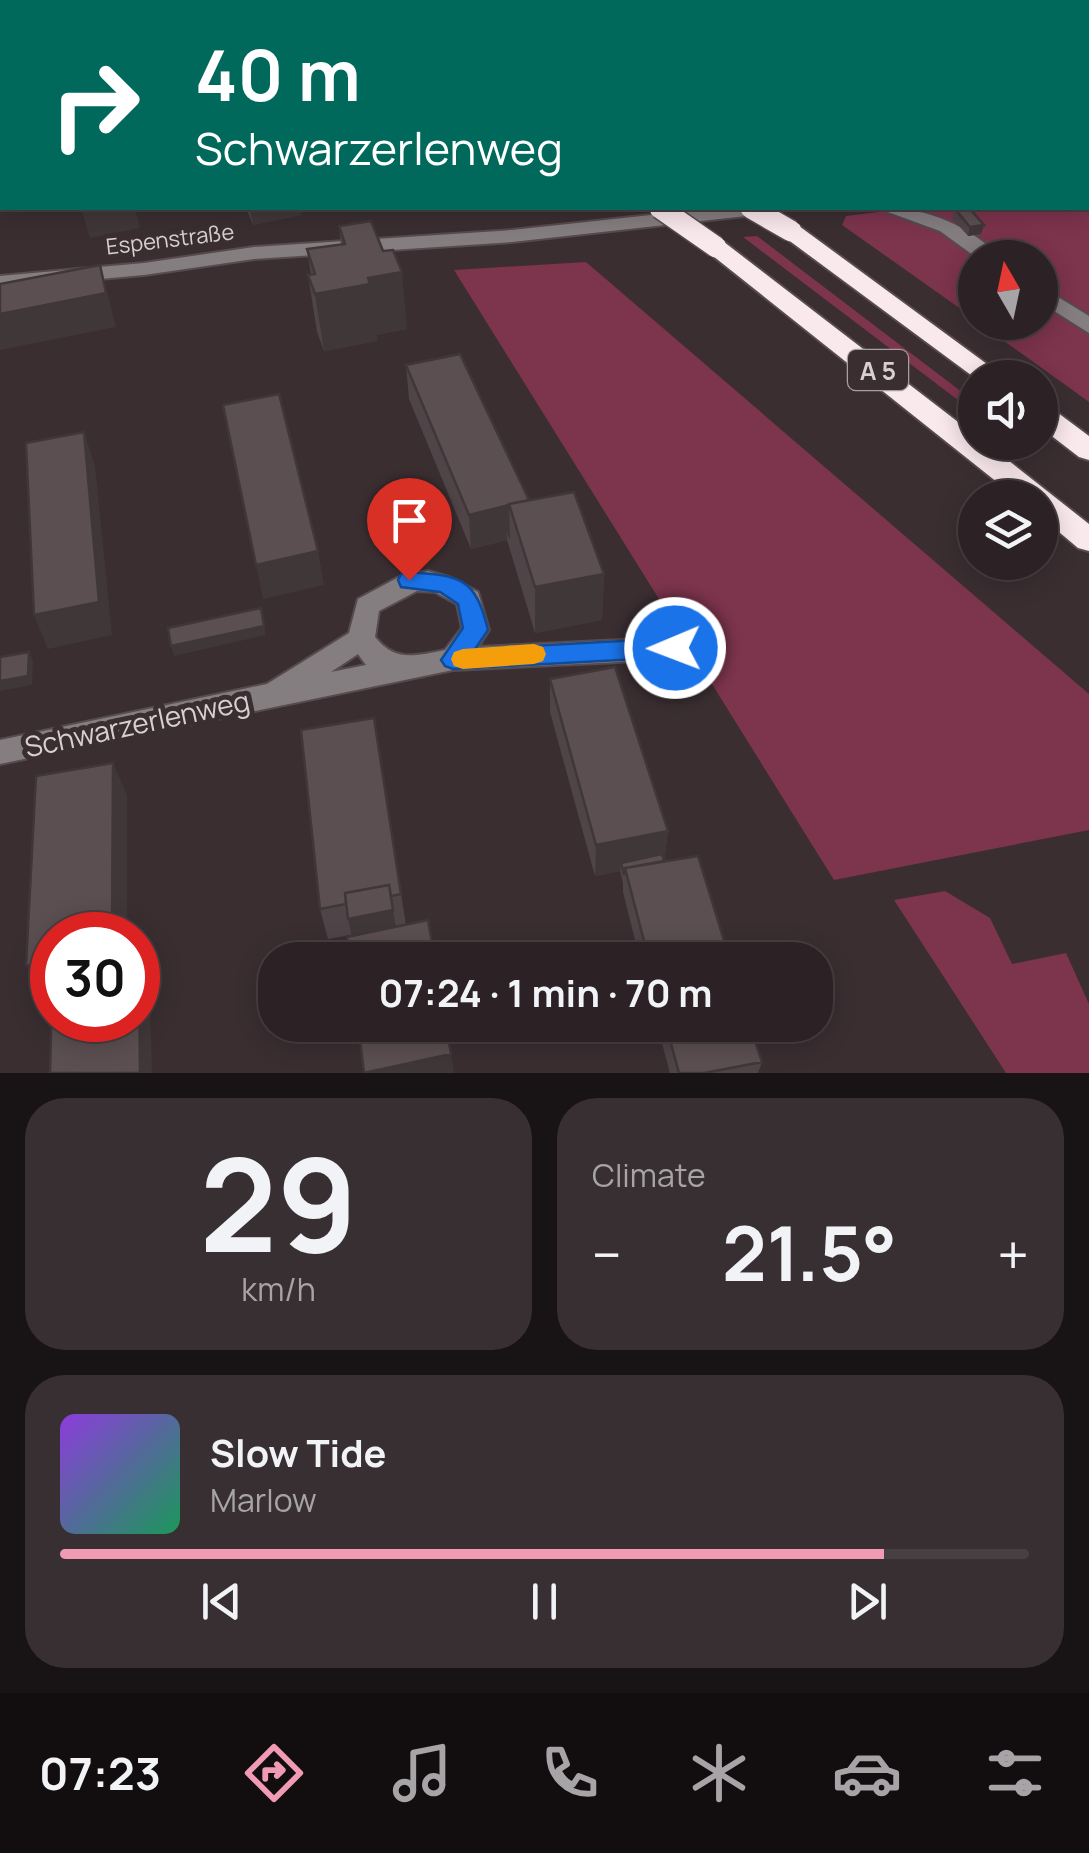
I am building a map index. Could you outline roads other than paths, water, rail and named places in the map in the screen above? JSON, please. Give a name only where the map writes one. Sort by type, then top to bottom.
[{"type":"highway","name":"A 5","points":[[663,210],[1015,480]]},
{"type":"highway","name":"A 5","points":[[754,210],[791,231],[968,360]]},
{"type":"highway","points":[[1058,427],[1089,450]]},
{"type":"highway","name":"A 5","points":[[1058,515],[1089,540]]},
{"type":"street","name":"Espenstraße","points":[[0,282],[144,269],[254,253],[512,236],[746,210]]},
{"type":"street","points":[[893,210],[948,227],[966,240]]},
{"type":"street","points":[[1058,304],[1089,326]]},
{"type":"street","points":[[411,670],[377,659],[361,639],[367,606],[409,580],[446,584],[468,600],[476,630],[453,660]]},
{"type":"street","name":"Schwarzerlenweg","points":[[274,694],[361,639]]},
{"type":"street","name":"Schwarzerlenweg","points":[[0,752],[453,660],[704,647]]}]
